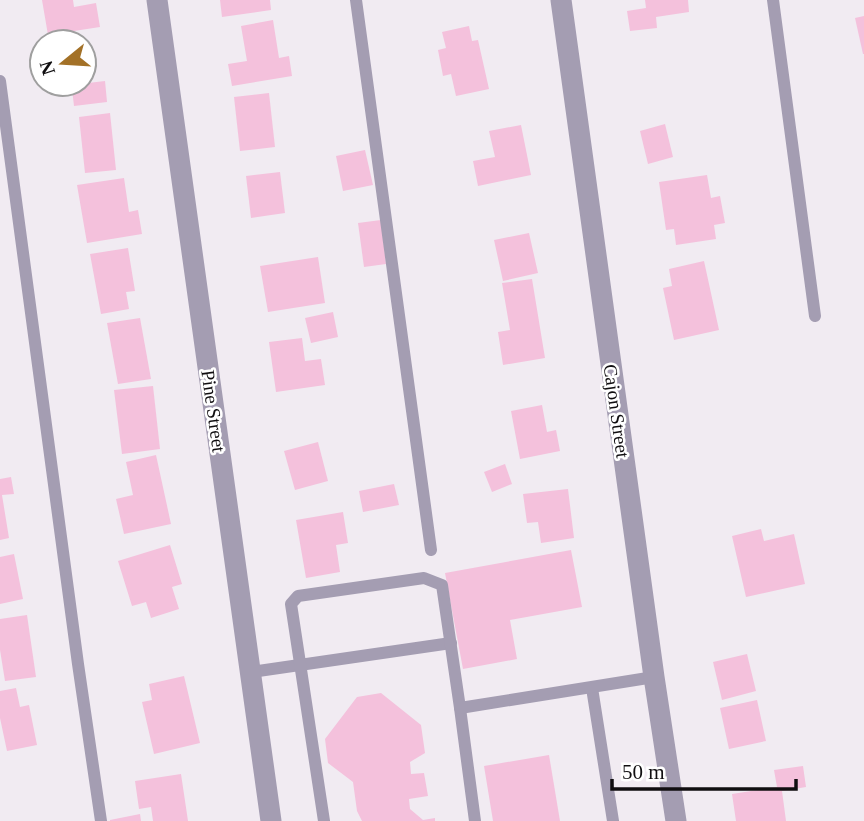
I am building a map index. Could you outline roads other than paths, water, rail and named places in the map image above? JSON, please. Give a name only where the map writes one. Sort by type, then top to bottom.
[{"type":"street","name":"Pine Street","points":[[157,0],[271,821]]},
{"type":"street","name":"Cajon Street","points":[[561,0],[676,821]]},
{"type":"lane","points":[[356,0],[430,550]]},
{"type":"lane","points":[[772,0],[816,317]]},
{"type":"lane","points":[[0,81],[101,821]]},
{"type":"lane","points":[[324,821],[291,604],[298,596],[425,578],[442,585],[475,821]]},
{"type":"lane","points":[[251,672],[451,643]]},
{"type":"lane","points":[[460,708],[654,677]]},
{"type":"lane","points":[[592,688],[612,821]]}]
